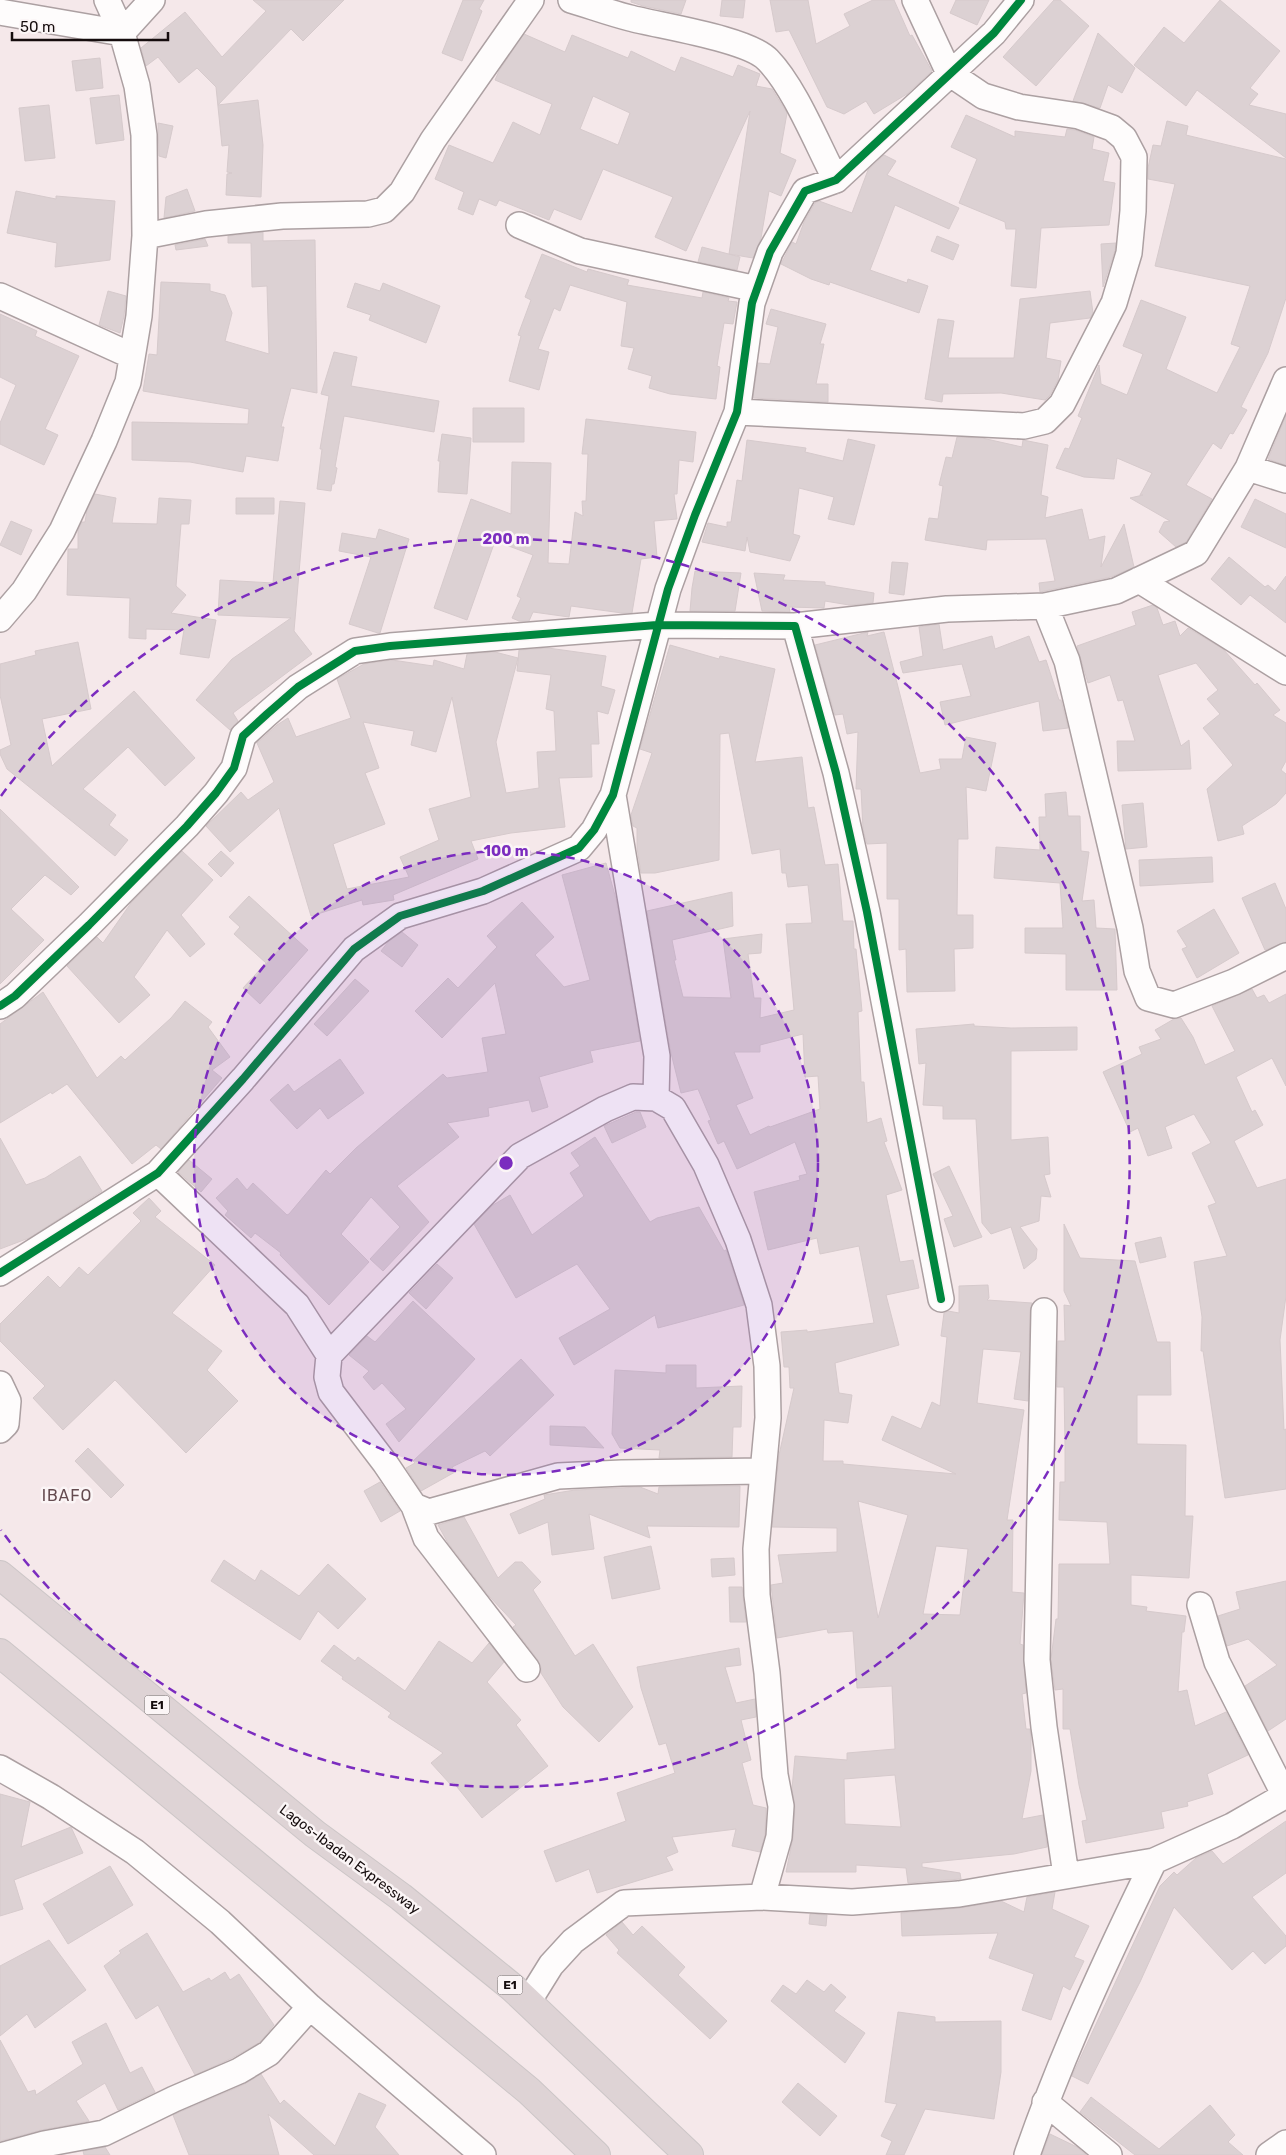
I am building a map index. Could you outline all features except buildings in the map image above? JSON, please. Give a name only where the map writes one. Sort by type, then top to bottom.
[{"type":"highway","name":"Lagos-Ibadan Expressway","points":[[0,1575],[307,1828],[401,1897],[528,2002],[690,2155]]},
{"type":"highway","points":[[0,1653],[529,2091],[596,2155]]},
{"type":"street","points":[[0,619],[24,592],[62,530],[104,441],[128,382],[139,316],[144,236],[144,135],[137,86],[122,33],[107,0]]},
{"type":"street","points":[[122,33],[152,0]]},
{"type":"street","points":[[144,236],[206,224],[282,216],[368,214],[384,210],[402,192],[433,140],[530,0]]},
{"type":"street","points":[[571,0],[629,18],[720,39],[745,47],[767,58],[788,86],[836,180]]},
{"type":"street","points":[[738,412],[1024,426],[1045,421],[1062,404],[1114,303],[1129,254],[1133,211],[1134,157],[1124,138],[1112,128],[1079,116],[1019,107],[984,96],[949,73],[915,0]]},
{"type":"street","points":[[0,1273],[158,1173],[243,1079],[354,950],[400,916],[483,891],[579,848],[594,830],[613,795],[657,625],[695,515],[738,412],[752,303],[770,252],[805,191],[836,180],[994,33],[1022,0]]},
{"type":"street","points":[[0,12],[122,33]]},
{"type":"street","points":[[519,225],[580,251],[757,290]]},
{"type":"street","points":[[0,296],[132,356]]},
{"type":"street","points":[[0,1006],[15,996],[89,925],[193,819],[216,793],[234,768],[243,736],[298,687],[355,651],[390,646],[657,625],[795,626],[948,609],[1045,606],[1116,591],[1196,553],[1248,468],[1286,380]]},
{"type":"street","points":[[1248,468],[1286,480]]},
{"type":"street","points":[[1140,580],[1286,672]]},
{"type":"street","points":[[1045,606],[1067,661],[1130,928],[1137,972],[1148,998],[1174,1005],[1234,982],[1286,956]]},
{"type":"street","points":[[795,626],[836,772],[867,912],[941,1300]]},
{"type":"street","points":[[613,795],[657,1056],[656,1098]]},
{"type":"street","points":[[329,1355],[520,1156],[605,1108],[633,1097],[656,1098],[673,1108],[706,1164],[738,1240],[759,1306],[767,1366],[768,1418],[756,1549],[758,1595],[767,1674],[775,1775],[782,1806],[779,1837],[762,1897]]},
{"type":"street","points":[[158,1173],[297,1305],[329,1355],[327,1377],[331,1392],[385,1463],[414,1506],[426,1538],[527,1669]]},
{"type":"street","points":[[1044,1311],[1038,1660],[1044,1726],[1066,1874]]},
{"type":"street","points":[[0,1384],[8,1401],[6,1424],[0,1430]]},
{"type":"street","points":[[414,1506],[429,1512],[558,1476],[622,1472],[763,1471]]},
{"type":"street","points":[[528,2002],[552,1965],[573,1941],[624,1903],[762,1897],[852,1902],[959,1894],[1066,1874],[1154,1861],[1232,1826],[1285,1795],[1217,1662],[1200,1605]]},
{"type":"street","points":[[0,1768],[51,1797],[135,1852],[220,1922],[310,2007],[483,2155]]},
{"type":"street","points":[[1027,2155],[1046,2102],[1105,1961],[1154,1861]]},
{"type":"street","points":[[4,2155],[44,2144],[104,2133],[174,2099],[239,2071],[269,2053],[310,2007]]},
{"type":"street","points":[[1046,2102],[1109,2155]]},
{"type":"street","points":[[1269,2155],[1286,2143]]},
{"type":"cycle path","points":[[0,1273],[158,1173],[243,1079],[354,949],[400,916],[483,891],[579,848],[594,830],[613,795],[668,589],[695,515],[737,412],[752,303],[770,252],[805,191],[836,180],[994,33],[1021,0]]},
{"type":"cycle path","points":[[0,1006],[15,996],[89,925],[187,826],[216,793],[234,768],[243,736],[298,687],[355,651],[390,646],[657,625],[795,626],[836,773],[867,912],[941,1299]]},
{"type":"district","name":"IBAFO","points":[[67,1495]]}]
